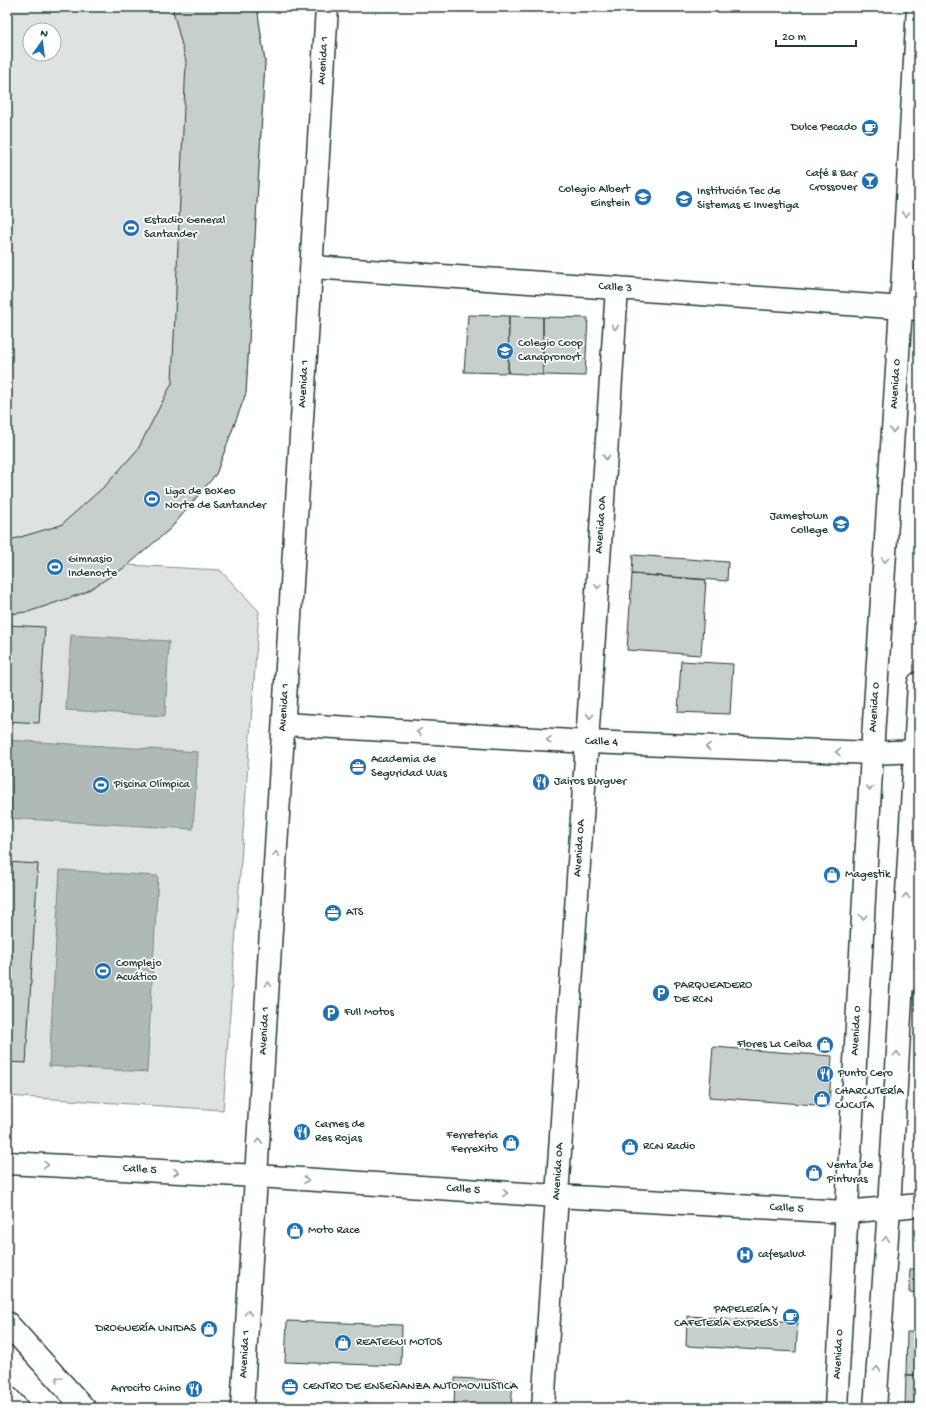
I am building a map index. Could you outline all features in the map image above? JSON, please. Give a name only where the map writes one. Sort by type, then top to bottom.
[{"type":"street","name":"Avenida 1","points":[[242,1408],[327,7]]},
{"type":"street","name":"Avenida 0","points":[[836,1408],[872,754],[910,308],[918,7]]},
{"type":"street","name":"Calle 3","points":[[312,267],[910,308]]},
{"type":"street","name":"Avenida 0A","points":[[543,1408],[617,288]]},
{"type":"street","points":[[875,1408],[888,1208],[910,979],[919,683]]},
{"type":"street","name":"Calle 4","points":[[284,724],[588,742],[872,754],[917,751]]},
{"type":"street","name":"Calle 5","points":[[7,1163],[257,1176],[556,1196],[846,1212],[919,1205]]},
{"type":"street","points":[[7,1323],[84,1408]]},
{"type":"street","points":[[7,1397],[17,1408]]},
{"type":"shaded area","points":[[7,7],[257,7],[265,62],[246,393],[216,474],[171,528],[127,565],[220,570],[259,611],[223,1110],[7,1096]]},
{"type":"shaded area","points":[[71,635],[169,641],[165,716],[66,710]]},
{"type":"shaded area","name":"Piscina Olímpica","points":[[7,740],[198,752],[193,829],[7,818]]},
{"type":"shaded area","name":"Complejo Acuático","points":[[60,870],[158,876],[147,1072],[49,1066]]},
{"type":"building","points":[[172,7],[257,7],[265,62],[246,393],[216,474],[171,528],[127,566],[84,593],[28,612],[7,614],[7,541],[61,525],[107,484],[138,449],[172,383],[186,61]]},
{"type":"building","points":[[468,315],[509,316],[508,373],[464,372]]},
{"type":"building","points":[[509,316],[543,317],[543,375],[508,373]]},
{"type":"building","points":[[543,317],[588,318],[585,376],[543,375]]},
{"type":"building","points":[[633,555],[728,562],[727,581],[632,574]]},
{"type":"building","points":[[632,574],[706,580],[701,655],[627,650]]},
{"type":"building","points":[[7,625],[45,627],[39,723],[7,721]]},
{"type":"building","points":[[681,661],[733,664],[730,714],[678,712]]},
{"type":"building","points":[[7,862],[38,864],[26,1063],[7,1062]]},
{"type":"building","points":[[713,1047],[832,1056],[829,1106],[709,1097]]},
{"type":"building","points":[[910,1269],[919,1269],[919,1293],[909,1292]]},
{"type":"building","points":[[687,1316],[798,1322],[796,1352],[686,1346]]},
{"type":"building","name":"REATEGUI MOTOS","points":[[287,1321],[402,1325],[401,1366],[285,1362]]},
{"type":"building","points":[[907,1332],[919,1332],[919,1375],[906,1375]]},
{"type":"building","points":[[906,1375],[919,1375],[919,1408],[905,1408]]},
{"type":"building","points":[[455,1378],[513,1381],[511,1408],[454,1408]]},
{"type":"place","name":"Dulce Pecado","points":[[870,128]]},
{"type":"place","name":"Café & Bar Crossover","points":[[870,181]]},
{"type":"place","name":"Colegio Albert Einstein","points":[[643,197]]},
{"type":"place","name":"Institución Tec de Sistemas E Investiga","points":[[684,199]]},
{"type":"place","name":"Estadio General Santander","points":[[131,228]]},
{"type":"place","name":"Colegio Coop Canapronort","points":[[505,351]]},
{"type":"place","name":"Liga de Boxeo Norte de Santander","points":[[152,499]]},
{"type":"place","name":"Jamestown College","points":[[841,524]]},
{"type":"place","name":"Gimnasio Indenorte","points":[[55,567]]},
{"type":"place","name":"Academia de Seguridad Was","points":[[358,767]]},
{"type":"place","name":"Jairos Burguer","points":[[541,782]]},
{"type":"place","name":"Piscina Olímpica","points":[[101,785]]},
{"type":"place","name":"Magestik","points":[[832,875]]},
{"type":"place","name":"ATS","points":[[333,913]]},
{"type":"place","name":"Complejo Acuático","points":[[103,971]]},
{"type":"place","name":"PARQUEADERO DE RCN","points":[[661,993]]},
{"type":"place","name":"Full Motos","points":[[331,1013]]},
{"type":"place","name":"Flores La Ceiba","points":[[825,1045]]},
{"type":"place","name":"Punto Cero","points":[[825,1074]]},
{"type":"place","name":"CHARCUTERÍA CUCUTA","points":[[822,1099]]},
{"type":"place","name":"Carnes de Res Rojas","points":[[302,1132]]},
{"type":"place","name":"Ferreteria Ferrexito","points":[[511,1143]]},
{"type":"place","name":"RCN Radio","points":[[630,1147]]},
{"type":"place","name":"Venta de Pinturas","points":[[814,1173]]},
{"type":"place","name":"Moto Race","points":[[295,1231]]},
{"type":"place","name":"cafesalud","points":[[745,1255]]},
{"type":"place","name":"PAPELERÍA Y CAFETERÍA EXPRESS","points":[[791,1317]]},
{"type":"place","name":"DROGUERÍA UNIDAS","points":[[209,1329]]},
{"type":"place","name":"REATEGUI MOTOS","points":[[343,1343]]},
{"type":"place","name":"CENTRO DE ENSEÑANZA AUTOMOVILISTICA","points":[[290,1387]]},
{"type":"place","name":"Arrocito Chino","points":[[194,1389]]}]
